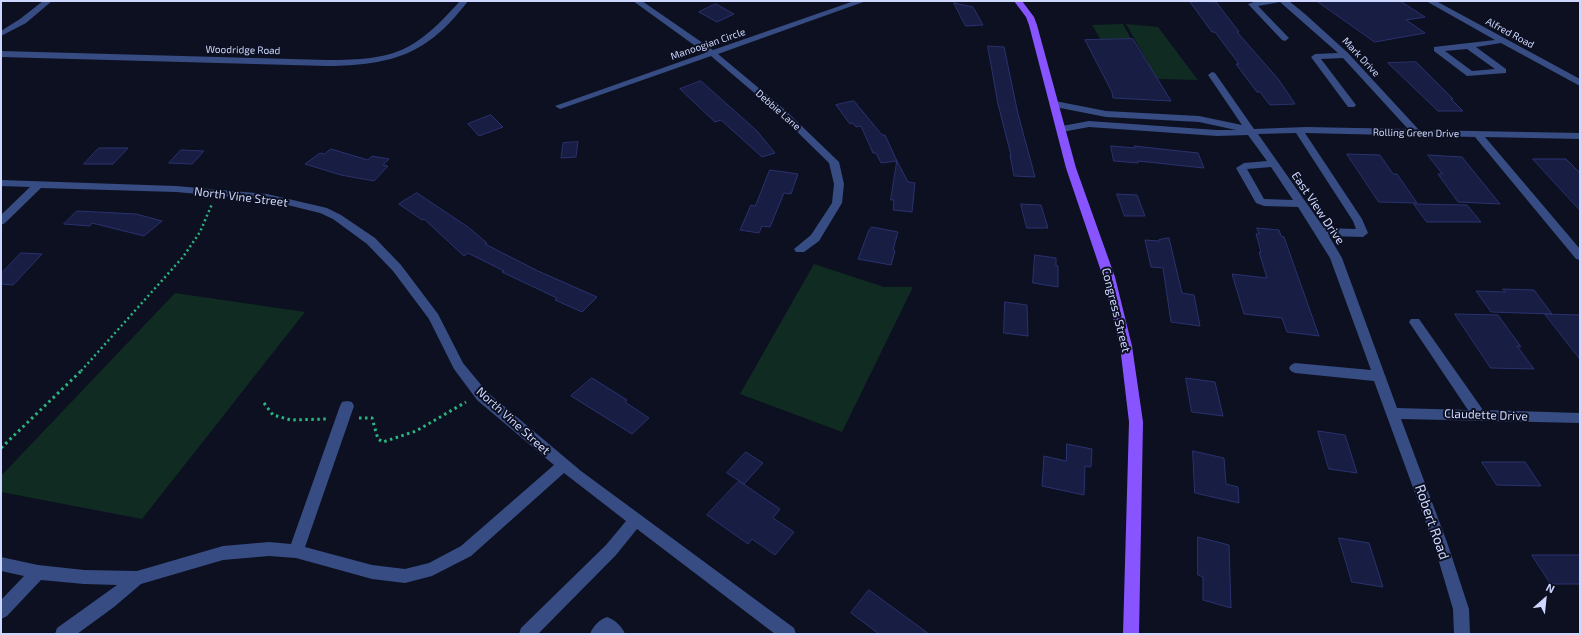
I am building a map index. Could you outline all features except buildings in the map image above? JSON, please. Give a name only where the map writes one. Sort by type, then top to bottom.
[{"type":"main road","name":"Congress Street","points":[[1018,1],[1030,17],[1033,25],[1072,168],[1114,293],[1126,346],[1136,422],[1136,475],[1131,634]]},
{"type":"street","points":[[1,34],[23,21],[48,1]]},
{"type":"street","name":"Woodridge Road","points":[[1,54],[327,63],[377,61],[400,55],[420,45],[446,22],[464,1]]},
{"type":"street","name":"Debbie Lane","points":[[637,1],[713,54],[788,117],[827,154],[835,164],[839,184],[837,203],[815,238],[800,249]]},
{"type":"street","name":"Manoogian Circle","points":[[560,106],[862,1]]},
{"type":"street","points":[[1277,1],[1252,4],[1285,38]]},
{"type":"street","name":"Mark Drive","points":[[1284,1],[1310,21],[1345,55],[1417,133]]},
{"type":"street","name":"Alfred Road","points":[[1430,1],[1580,83]]},
{"type":"street","points":[[1469,46],[1503,71],[1470,74],[1438,49],[1502,41]]},
{"type":"street","points":[[1345,55],[1315,57],[1351,105]]},
{"type":"street","points":[[1566,76],[1580,73]]},
{"type":"street","name":"East View Drive","points":[[1212,75],[1328,243],[1342,272],[1392,413]]},
{"type":"street","name":"Rolling Green Drive","points":[[1055,104],[1098,113],[1186,118],[1232,124],[1251,133]]},
{"type":"street","name":"Rolling Green Drive","points":[[1062,129],[1089,124],[1204,133],[1299,131],[1580,136]]},
{"type":"street","points":[[1299,131],[1358,221],[1363,233],[1321,232]]},
{"type":"street","points":[[1478,134],[1580,256]]},
{"type":"street","points":[[1273,164],[1244,166],[1241,168],[1260,201],[1264,203],[1301,204]]},
{"type":"street","name":"North Vine Street","points":[[1,183],[176,189],[267,197],[323,210],[337,217],[371,241],[397,268],[434,317],[458,366],[482,396],[563,465],[635,521],[788,634]]},
{"type":"street","points":[[1,221],[39,184]]},
{"type":"street","points":[[1414,322],[1479,415]]},
{"type":"street","points":[[1295,368],[1379,376]]},
{"type":"street","points":[[296,551],[345,412]]},
{"type":"street","name":"Claudette Drive","points":[[1392,413],[1580,418]]},
{"type":"street","name":"Robert Road","points":[[1392,413],[1441,545],[1461,609],[1462,634]]},
{"type":"street","points":[[1,564],[38,572],[84,577],[137,578],[223,553],[269,549],[296,551],[372,572],[405,576],[432,569],[466,551],[550,479],[563,465]]},
{"type":"street","points":[[527,634],[610,550],[635,521]]},
{"type":"street","points":[[1,611],[38,572]]},
{"type":"street","points":[[63,634],[108,602],[137,578]]},
{"type":"street","points":[[598,634],[607,625],[617,634]]},
{"type":"path","points":[[1,448],[72,382],[183,257],[200,232],[217,193]]},
{"type":"path","points":[[264,403],[273,415],[291,420],[345,412],[372,418],[378,439],[383,442],[416,430],[466,402]]},
{"type":"green space","points":[[1123,24],[1131,39],[1101,40],[1092,25]]},
{"type":"green space","points":[[1126,24],[1158,27],[1198,80],[1122,78],[1116,65],[1149,64]]},
{"type":"green space","points":[[814,264],[884,287],[913,287],[842,432],[740,394]]},
{"type":"green space","points":[[175,293],[305,312],[142,519],[1,492],[1,476]]}]
